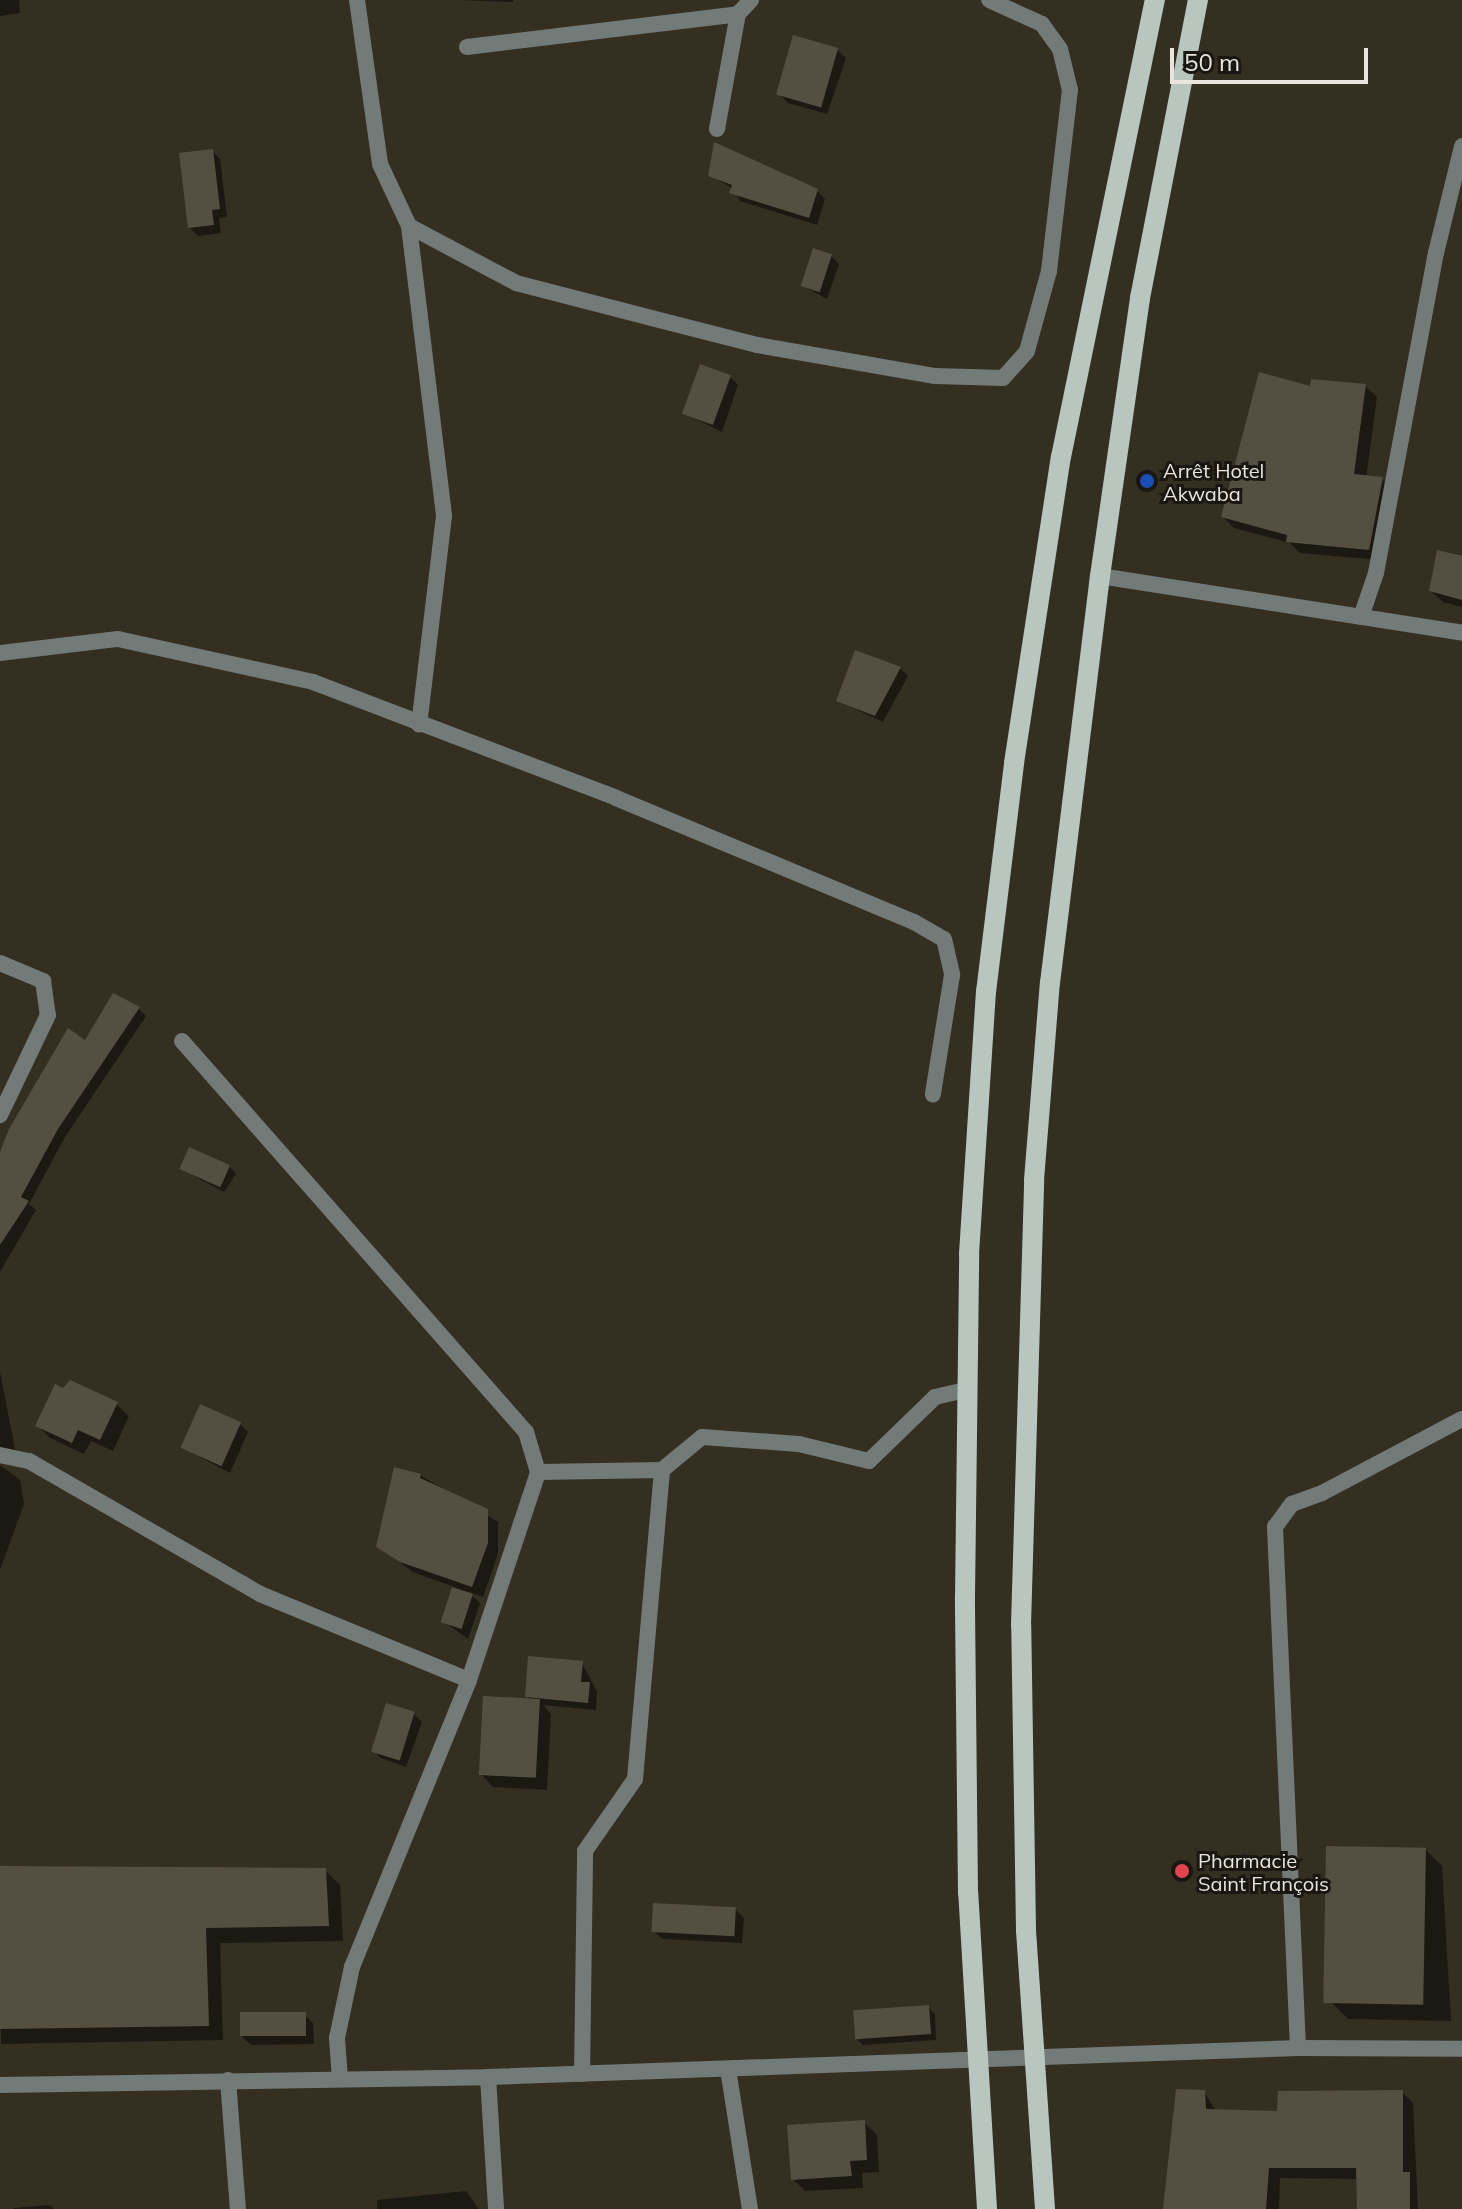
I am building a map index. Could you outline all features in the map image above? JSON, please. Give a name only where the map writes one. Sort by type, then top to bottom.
[{"type":"main road","points":[[987,2209],[968,1893],[966,1390],[969,1254],[985,1007],[1014,763],[1061,457],[1155,0]]},
{"type":"main road","points":[[1045,2209],[1033,2059],[1021,1625],[1034,1180],[1053,953],[1100,576],[1140,298],[1198,0]]},
{"type":"street","points":[[357,0],[380,164],[409,226],[444,516],[419,725]]},
{"type":"street","points":[[717,129],[738,14],[751,0]]},
{"type":"street","points":[[409,226],[516,283],[671,323],[757,345],[935,376],[1003,378],[1027,351],[1049,271],[1070,90],[1060,49],[1042,24],[989,0]]},
{"type":"street","points":[[467,47],[738,14]]},
{"type":"street","points":[[1361,617],[1376,573],[1436,253],[1462,146]]},
{"type":"street","points":[[1100,576],[1462,633]]},
{"type":"street","points":[[0,653],[118,639],[313,682],[616,798],[914,922],[944,939],[952,975],[933,1094]]},
{"type":"street","points":[[0,963],[43,981],[48,1015],[0,1115]]},
{"type":"street","points":[[182,1041],[526,1432],[538,1472],[469,1680],[352,1967],[337,2038],[340,2079]]},
{"type":"street","points":[[538,1472],[662,1470],[702,1437],[799,1444],[869,1461],[935,1397],[966,1390]]},
{"type":"street","points":[[1298,2048],[1275,1527],[1292,1504],[1322,1493],[1462,1419]]},
{"type":"street","points":[[0,1455],[29,1461],[260,1594],[469,1680]]},
{"type":"street","points":[[582,2074],[585,1851],[635,1779],[662,1470]]},
{"type":"street","points":[[0,2085],[488,2077],[1298,2048],[1462,2049]]},
{"type":"street","points":[[728,2069],[750,2209]]},
{"type":"street","points":[[488,2077],[496,2209]]},
{"type":"street","points":[[228,2080],[238,2209]]},
{"type":"building","points":[[793,35],[838,48],[821,108],[776,95]]},
{"type":"building","points":[[714,142],[818,189],[809,218],[729,193],[732,185],[708,176]]},
{"type":"building","points":[[213,149],[220,209],[212,210],[214,225],[188,228],[179,153]]},
{"type":"building","points":[[813,248],[832,254],[820,292],[801,286]]},
{"type":"building","points":[[700,364],[731,375],[713,425],[682,414]]},
{"type":"building","points":[[1259,372],[1310,386],[1311,379],[1366,384],[1354,474],[1383,477],[1369,550],[1286,542],[1287,535],[1221,517]]},
{"type":"building","points":[[1437,550],[1462,556],[1462,600],[1429,591]]},
{"type":"building","points":[[855,650],[901,667],[875,716],[836,701]]},
{"type":"building","points":[[113,993],[140,1007],[58,1129],[21,1197],[29,1201],[0,1245],[0,1152],[9,1129],[68,1028],[85,1040]]},
{"type":"building","points":[[189,1147],[230,1165],[220,1187],[179,1169]]},
{"type":"building","points":[[70,1380],[118,1402],[100,1440],[78,1430],[72,1443],[35,1426],[55,1384],[63,1388]]},
{"type":"building","points":[[200,1404],[241,1422],[222,1466],[180,1448]]},
{"type":"building","points":[[394,1467],[421,1474],[420,1478],[488,1509],[488,1543],[472,1587],[400,1562],[376,1547]]},
{"type":"building","points":[[452,1587],[473,1594],[461,1629],[441,1622]]},
{"type":"building","points":[[528,1656],[583,1661],[581,1682],[590,1682],[588,1703],[525,1697]]},
{"type":"building","points":[[483,1696],[540,1699],[536,1778],[479,1775]]},
{"type":"building","points":[[386,1703],[415,1712],[400,1761],[371,1752]]},
{"type":"building","points":[[1326,1846],[1426,1848],[1423,2005],[1323,2003]]},
{"type":"building","points":[[0,1866],[326,1868],[329,1926],[206,1928],[209,2026],[0,2029]]},
{"type":"building","points":[[653,1903],[736,1907],[734,1936],[651,1932]]},
{"type":"building","points":[[929,2005],[931,2034],[855,2039],[853,2010]]},
{"type":"building","points":[[240,2012],[306,2012],[306,2036],[240,2036]]},
{"type":"building","points":[[1176,2089],[1205,2090],[1206,2109],[1277,2111],[1278,2091],[1403,2090],[1403,2172],[1410,2172],[1410,2209],[1357,2209],[1356,2168],[1269,2168],[1266,2209],[1163,2209]]},
{"type":"building","points":[[865,2120],[867,2160],[850,2161],[852,2176],[791,2180],[787,2125]]},
{"type":"place","name":"Arrêt Hotel Akwaba","points":[[1147,481]]},
{"type":"place","name":"Pharmacie Saint François","points":[[1182,1871]]}]
